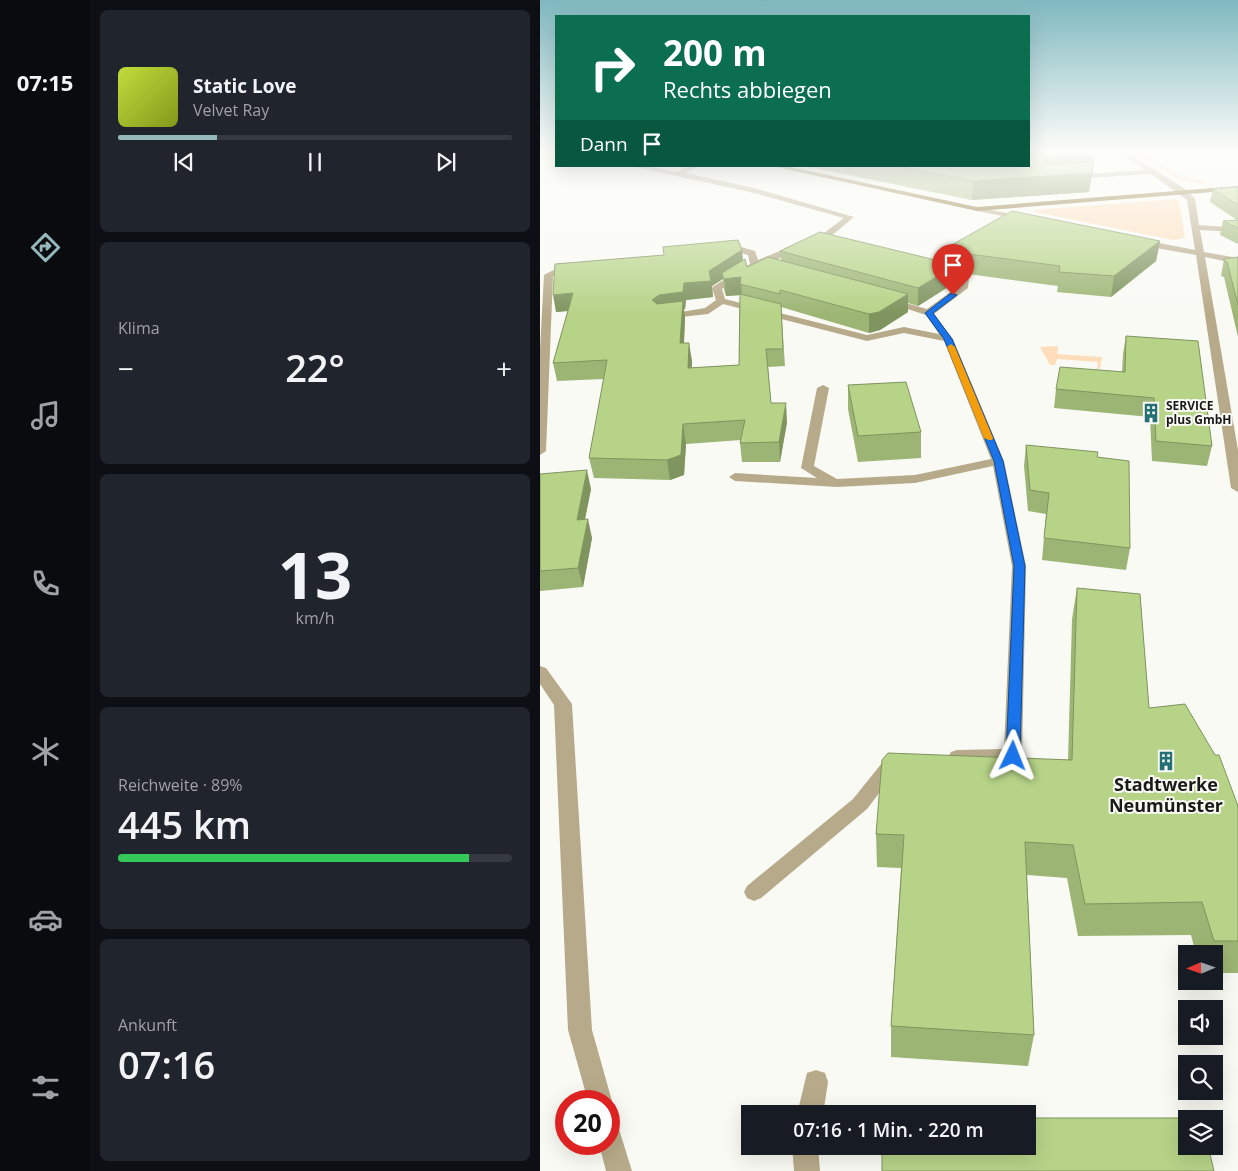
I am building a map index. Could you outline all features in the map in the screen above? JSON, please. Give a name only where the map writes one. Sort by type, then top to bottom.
[{"type":"main road","points":[[961,206],[977,209],[1018,206]]},
{"type":"street","points":[[720,301],[717,288],[756,265],[831,236],[850,217],[808,206]]},
{"type":"street","points":[[1192,206],[1198,254],[1217,354],[1238,488]]},
{"type":"street","points":[[977,209],[1032,220]]},
{"type":"street","points":[[1195,227],[1238,230]]},
{"type":"street","points":[[1130,240],[1238,261]]},
{"type":"street","points":[[714,253],[741,250],[752,253],[756,265]]},
{"type":"street","points":[[927,264],[964,278],[965,286],[929,313]]},
{"type":"street","points":[[756,265],[775,270]]},
{"type":"street","points":[[540,451],[550,275],[564,268],[583,266]]},
{"type":"street","points":[[881,299],[929,313],[948,339],[998,461],[1019,566],[1013,756],[936,758]]},
{"type":"street","points":[[662,317],[708,310],[720,301]]},
{"type":"street","points":[[720,301],[867,338],[904,330],[948,339]]},
{"type":"street","points":[[823,388],[807,468],[837,483]]},
{"type":"street","points":[[735,477],[837,483],[915,479],[998,461]]},
{"type":"street","points":[[540,672],[563,704],[580,1030],[597,1090]]},
{"type":"street","points":[[754,892],[860,804],[897,758],[906,758]]},
{"type":"street","points":[[812,1105],[816,1082]]},
{"type":"street","points":[[614,1155],[618,1171]]},
{"type":"street","points":[[806,1155],[807,1171]]},
{"type":"shaded area","points":[[1089,206],[1180,206],[1185,238],[1174,240],[1035,212],[1034,210]]},
{"type":"shaded area","points":[[1058,346],[1057,354],[1102,357],[1100,369],[1097,369],[1098,362],[1057,359],[1055,365],[1050,365],[1040,347]]},
{"type":"building","points":[[1012,211],[1160,241],[1114,276],[1059,272],[1060,266],[969,254],[948,247]]},
{"type":"building","points":[[1238,220],[1238,228],[1223,221]]},
{"type":"building","points":[[820,232],[956,265],[918,288],[780,251]]},
{"type":"building","points":[[738,240],[742,250],[709,271],[711,281],[684,283],[683,292],[659,295],[652,300],[657,304],[683,301],[680,343],[689,343],[688,368],[739,365],[740,294],[781,304],[783,349],[766,349],[771,403],[786,403],[779,442],[740,443],[745,420],[683,424],[681,455],[667,460],[589,458],[607,360],[553,363],[573,293],[553,295],[555,264],[664,255],[663,247]]},
{"type":"building","points":[[768,257],[908,294],[879,312],[869,314],[780,290],[780,294],[740,284],[741,277],[724,279],[722,273],[745,259],[747,267]]},
{"type":"building","points":[[1238,257],[1238,305],[1227,262],[1224,259]]},
{"type":"building","points":[[1126,336],[1198,341],[1212,446],[1156,441],[1154,398],[1056,389],[1060,367],[1125,372]]},
{"type":"building","points":[[906,382],[921,432],[858,436],[848,385]]},
{"type":"building","points":[[1026,445],[1098,452],[1097,457],[1129,461],[1130,548],[1044,538],[1049,493],[1030,490]]},
{"type":"building","points":[[587,470],[577,520],[588,519],[578,568],[540,571],[540,474]]},
{"type":"building","points":[[1077,588],[1140,594],[1149,708],[1185,704],[1215,755],[1219,755],[1238,806],[1238,941],[1214,941],[1202,902],[1085,904],[1073,845],[1025,842],[1034,1035],[891,1026],[904,835],[876,834],[882,760],[888,753],[1072,760]]},
{"type":"building","points":[[1036,1118],[1178,1118],[1178,1155],[1210,1155],[1214,1171],[882,1171],[882,1155],[1036,1155]]},
{"type":"slow traffic","points":[[951,347],[989,438]]},
{"type":"place","name":"SERVICE plus GmbH","points":[[1151,413]]},
{"type":"place","name":"Stadtwerke Neumünster","points":[[1166,761]]},
{"type":"route","points":[[953,295],[929,313],[948,339],[998,461],[1019,566],[1013,756]]}]
